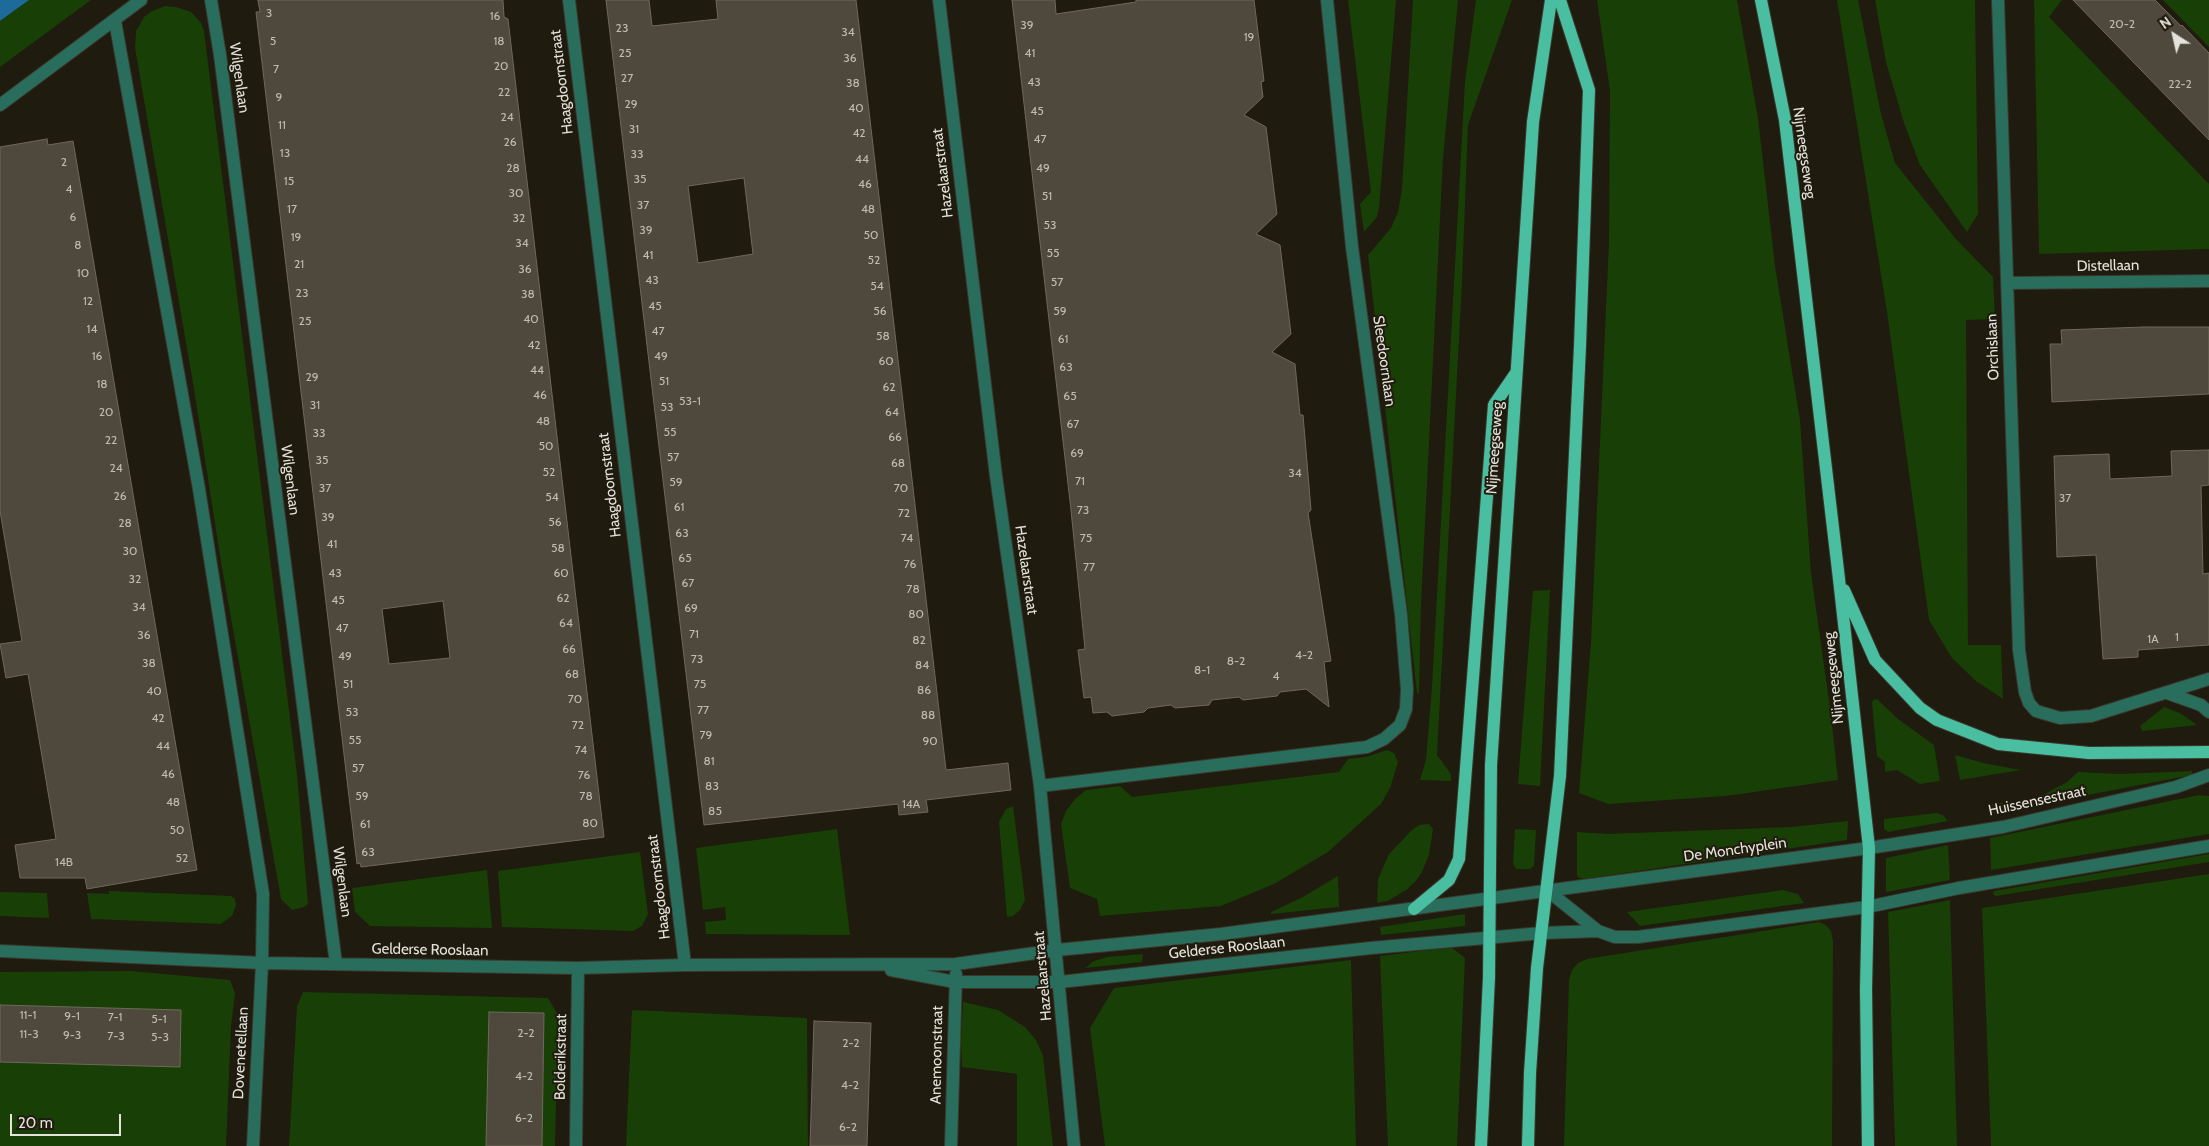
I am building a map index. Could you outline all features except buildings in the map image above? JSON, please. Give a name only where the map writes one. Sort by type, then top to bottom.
[{"type":"main road","name":"Nijmeegseweg","points":[[1488,899],[1491,765],[1532,122],[1551,0]]},
{"type":"main road","points":[[1528,1146],[1530,1073],[1537,968],[1548,891],[1560,767],[1580,346],[1589,90],[1560,0]]},
{"type":"main road","name":"Nijmeegseweg","points":[[1761,0],[1785,120],[1839,579],[1868,848]]},
{"type":"main road","points":[[1414,909],[1449,880],[1459,859],[1494,405],[1516,373]]},
{"type":"main road","points":[[1839,579],[1875,660],[1920,708],[1937,720],[1998,744],[2089,753],[2209,752]]},
{"type":"main road","points":[[1868,848],[1866,989],[1868,1146]]},
{"type":"main road","points":[[1481,1146],[1489,977],[1488,899]]},
{"type":"street","points":[[0,105],[142,0]]},
{"type":"street","name":"Wilgenlaan","points":[[211,0],[224,85],[336,964]]},
{"type":"street","name":"Haagdoornstraat","points":[[568,0],[685,965]]},
{"type":"street","name":"Hazelaarstraat","points":[[939,0],[996,476],[1040,786],[1057,950],[1074,1146]]},
{"type":"street","name":"Sleedoornlaan","points":[[1040,786],[1367,747],[1384,739],[1400,725],[1406,709],[1407,689],[1401,614],[1352,248],[1327,0]]},
{"type":"street","name":"Orchislaan","points":[[1998,0],[2019,650],[2025,692],[2029,702],[2036,711],[2060,718],[2091,716],[2167,692]]},
{"type":"street","points":[[115,21],[199,489],[263,894],[262,963]]},
{"type":"street","name":"Distellaan","points":[[2007,283],[2209,281]]},
{"type":"street","points":[[2167,692],[2209,679]]},
{"type":"street","points":[[2167,692],[2201,705],[2209,712]]},
{"type":"street","name":"Huissensestraat","points":[[1868,848],[2003,827],[2176,787],[2209,775]]},
{"type":"street","points":[[1548,891],[1598,931],[1615,937],[1638,937],[1867,907],[1959,888],[2209,846]]},
{"type":"street","name":"De Monchyplein","points":[[1488,899],[1868,848]]},
{"type":"street","name":"Gelderse Rooslaan","points":[[0,951],[262,963],[578,968],[685,965],[956,964],[1057,950],[1221,934],[1488,899]]},
{"type":"street","name":"Gelderse Rooslaan","points":[[859,964],[955,982],[1060,982],[1371,948],[1542,933],[1598,931]]},
{"type":"street","name":"Dovenetellaan","points":[[253,1146],[262,963]]},
{"type":"street","name":"Anemoonstraat","points":[[951,1146],[956,964]]},
{"type":"street","name":"Bolderikstraat","points":[[576,1146],[578,968]]},
{"type":"green space","points":[[29,0],[91,0],[0,67],[0,21]]},
{"type":"green space","points":[[1348,0],[1396,0],[1379,208],[1377,217],[1364,232],[1360,204],[1371,192]]},
{"type":"green space","points":[[1413,0],[1458,0],[1443,158],[1421,604],[1419,694],[1417,693],[1368,255],[1391,228],[1398,212],[1402,189]]},
{"type":"green space","points":[[1476,0],[1512,0],[1468,125],[1462,281],[1437,755],[1451,774],[1451,781],[1420,780],[1426,760],[1432,686],[1465,81]]},
{"type":"green space","points":[[1597,0],[1737,0],[1758,118],[1775,266],[1800,420],[1811,573],[1838,780],[1726,796],[1608,804],[1579,793],[1591,642],[1609,242],[1610,91]]},
{"type":"green space","points":[[1837,0],[1858,0],[1881,114],[1895,163],[1955,238],[1993,277],[1995,319],[1966,320],[1968,645],[2001,645],[2003,699],[1976,681],[1952,658],[1929,620],[1887,312]]},
{"type":"green space","points":[[1875,0],[1975,0],[1978,214],[1967,232],[1920,165],[1904,123],[1886,62]]},
{"type":"green space","points":[[2034,0],[2062,0],[2049,17],[2209,184],[2209,249],[2039,254]]},
{"type":"green space","points":[[2163,0],[2209,0],[2209,47]]},
{"type":"green space","points":[[165,6],[191,12],[201,23],[204,31],[297,774],[308,904],[292,910],[281,899],[221,562],[194,389],[135,48],[136,31],[144,17],[152,11]]},
{"type":"green space","points":[[1550,590],[1540,786],[1518,784],[1533,591]]},
{"type":"green space","points":[[1877,699],[1898,719],[1934,745],[1940,781],[1920,784],[1897,770],[1885,772],[1885,762],[1877,756],[1872,703],[1873,700]]},
{"type":"green space","points":[[2164,707],[2180,713],[2197,725],[2142,731],[2140,726]]},
{"type":"green space","points":[[1387,750],[1394,753],[1398,762],[1390,788],[1381,804],[1328,852],[1274,884],[1221,906],[1100,916],[1097,899],[1070,888],[1061,824],[1066,811],[1075,799],[1086,790],[1120,786],[1132,797],[1339,772],[1348,759],[1366,757]]},
{"type":"green space","points":[[1955,755],[1983,763],[2021,770],[1960,780]]},
{"type":"green space","points":[[2192,771],[2192,775],[1989,814],[1988,805],[2041,796],[2067,782],[2078,772],[2120,774]]},
{"type":"green space","points":[[2199,795],[2209,796],[2209,834],[1991,870],[1990,838]]},
{"type":"green space","points":[[1013,806],[1025,900],[1020,910],[1013,916],[1007,917],[999,822],[1006,809]]},
{"type":"green space","points":[[1936,813],[1943,815],[1948,821],[1888,832],[1884,829],[1884,819]]},
{"type":"green space","points":[[1848,821],[1847,840],[1584,879],[1579,878],[1577,875],[1577,832],[1608,834],[1791,827]]},
{"type":"green space","points":[[1429,824],[1433,829],[1429,855],[1422,872],[1406,890],[1388,901],[1377,903],[1378,879],[1389,854],[1419,825]]},
{"type":"green space","points":[[837,829],[850,935],[706,934],[705,922],[726,920],[725,907],[703,910],[696,848]]},
{"type":"green space","points":[[1515,829],[1536,830],[1534,866],[1530,869],[1516,869],[1513,864]]},
{"type":"green space","points":[[1948,845],[1950,880],[1886,892],[1886,858]]},
{"type":"green space","points":[[640,852],[648,914],[642,926],[633,931],[502,927],[498,871]]},
{"type":"green space","points":[[2209,854],[2209,862],[1996,896],[1993,894],[1994,891]]},
{"type":"green space","points":[[487,870],[492,928],[370,926],[355,912],[352,888]]},
{"type":"green space","points":[[2209,874],[2209,1146],[1991,1146],[1982,908]]},
{"type":"green space","points":[[1338,876],[1339,907],[1271,914],[1271,912],[1303,897]]},
{"type":"green space","points":[[1783,890],[1798,894],[1804,903],[1640,926],[1627,912]]},
{"type":"green space","points":[[109,891],[231,896],[235,899],[236,905],[232,916],[221,924],[91,919],[87,893],[109,894]]},
{"type":"green space","points":[[0,892],[47,893],[49,918],[0,916]]},
{"type":"green space","points":[[1950,900],[1957,1146],[1895,1146],[1888,912]]},
{"type":"green space","points":[[1465,914],[1465,926],[1381,935],[1380,927]]},
{"type":"green space","points":[[1819,922],[1826,925],[1831,931],[1833,941],[1832,1146],[1564,1146],[1569,980],[1572,970],[1578,963],[1587,959]]},
{"type":"green space","points":[[1451,947],[1465,958],[1457,1146],[1388,1146],[1380,956]]},
{"type":"green space","points":[[1143,954],[1142,962],[1085,968],[1094,961],[1107,957]]},
{"type":"green space","points":[[1351,960],[1356,1146],[1105,1146],[1090,1028],[1114,988]]},
{"type":"green space","points":[[131,971],[230,980],[235,993],[231,1026],[226,1146],[0,1146],[0,972]]},
{"type":"green space","points":[[303,992],[548,998],[558,1015],[555,1146],[289,1146],[297,1006]]},
{"type":"green space","points":[[963,1002],[998,1010],[1025,1027],[1036,1040],[1043,1056],[1053,1146],[1017,1146],[1017,1074],[962,1067]]},
{"type":"green space","points":[[632,1010],[807,1018],[808,1146],[626,1146]]},
{"type":"water","points":[[0,0],[29,0],[0,21]]}]
